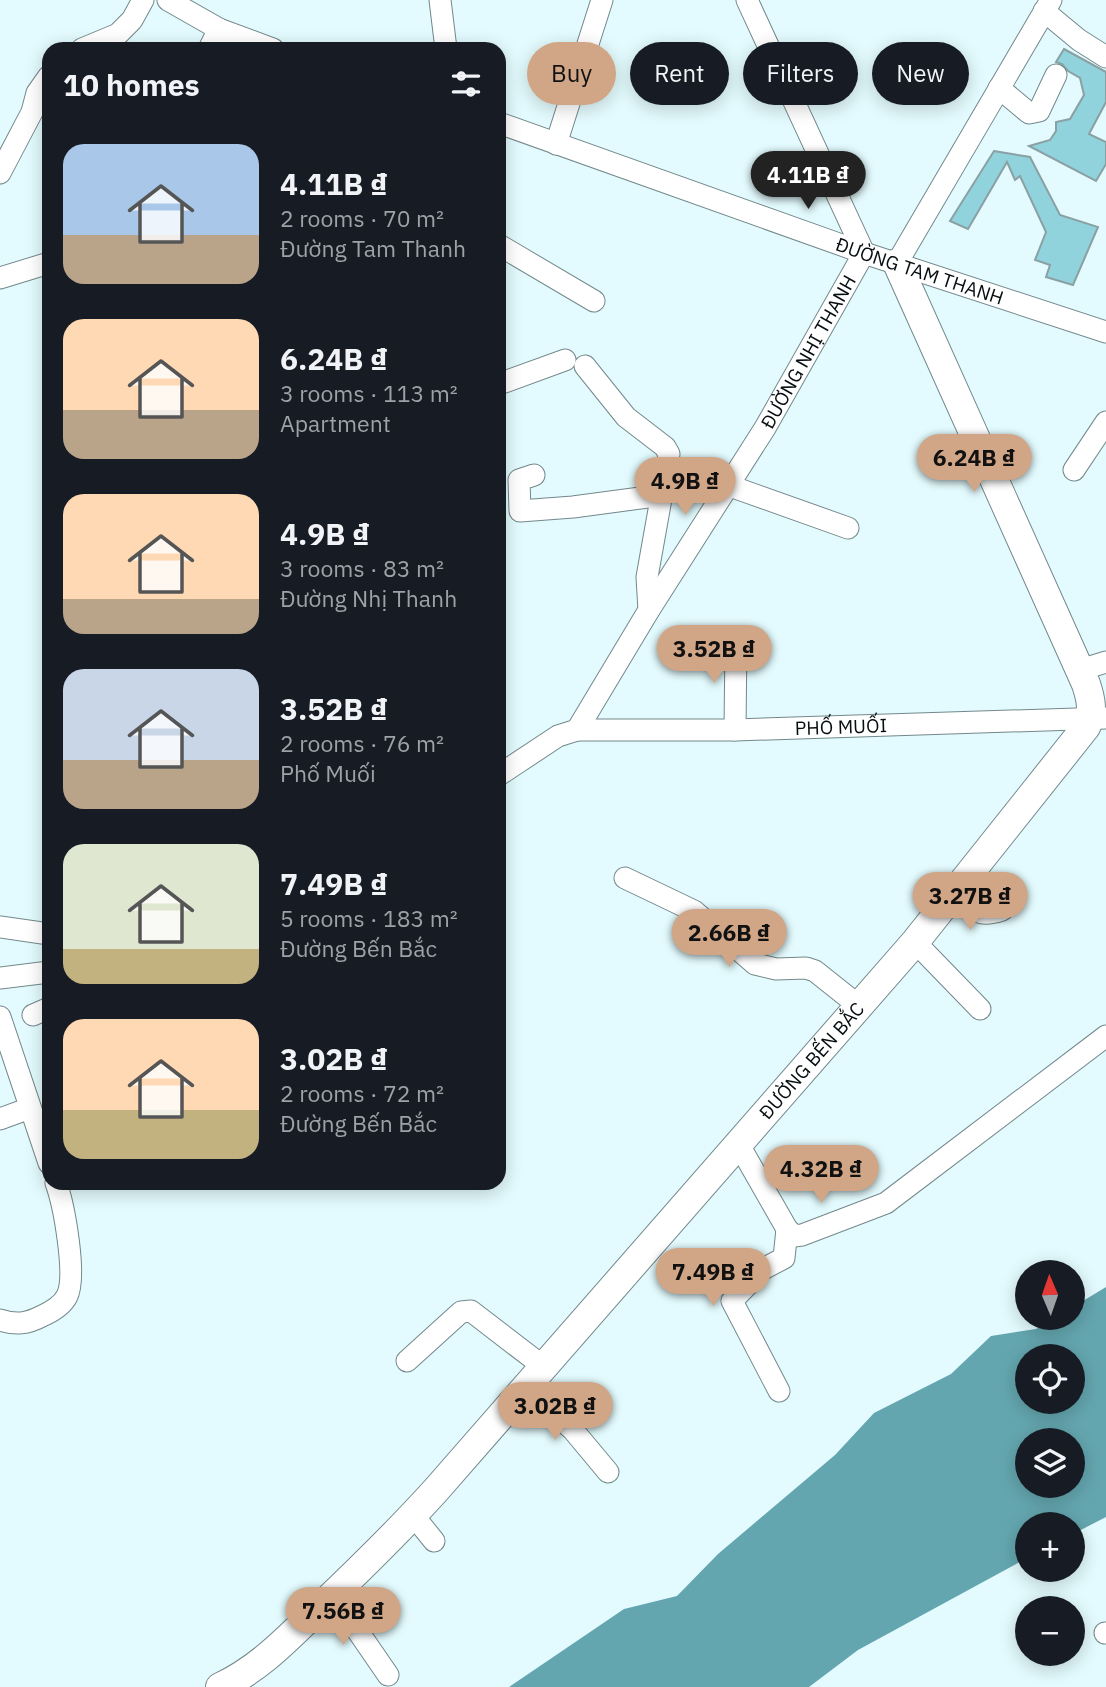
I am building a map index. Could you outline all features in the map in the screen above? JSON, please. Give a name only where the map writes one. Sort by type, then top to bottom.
[{"type":"main road","points":[[897,263],[1093,666],[1090,695],[1099,717]]},
{"type":"main road","name":"ĐƯỜNG BẾN BẮC","points":[[220,1687],[256,1667],[413,1515],[915,942],[1080,736],[1099,717]]},
{"type":"street","points":[[99,42],[118,34],[132,20],[143,0]]},
{"type":"street","points":[[168,0],[219,29],[254,42]]},
{"type":"street","points":[[440,0],[445,42]]},
{"type":"street","points":[[556,144],[602,0]]},
{"type":"street","points":[[747,0],[864,253]]},
{"type":"street","points":[[897,263],[1047,5],[1079,40],[1106,57]]},
{"type":"street","points":[[212,42],[219,29]]},
{"type":"street","points":[[999,88],[1029,113],[1035,114],[1056,75]]},
{"type":"street","points":[[0,173],[32,112],[37,93],[42,86]]},
{"type":"street","name":"ĐƯỜNG TAM THANH","points":[[506,126],[864,253],[1106,332]]},
{"type":"street","points":[[506,248],[594,301]]},
{"type":"street","name":"ĐƯỜNG NHỊ THANH","points":[[578,730],[649,610],[730,486],[864,253]]},
{"type":"street","points":[[0,278],[42,265]]},
{"type":"street","points":[[506,382],[575,363],[626,418],[665,447],[670,460],[647,577],[649,610]]},
{"type":"street","points":[[1074,470],[1106,422]]},
{"type":"street","points":[[534,475],[519,480],[520,511],[573,508],[663,495]]},
{"type":"street","points":[[730,486],[848,528]]},
{"type":"street","points":[[735,730],[736,641]]},
{"type":"street","name":"PHỐ MUỐI","points":[[578,730],[735,730],[1099,717]]},
{"type":"street","points":[[506,770],[558,736],[578,730]]},
{"type":"street","points":[[625,878],[694,911],[755,964],[776,969],[806,968],[815,971],[859,1006]]},
{"type":"street","points":[[957,890],[980,914],[1002,910]]},
{"type":"street","points":[[0,928],[42,933]]},
{"type":"street","points":[[915,942],[980,1009]]},
{"type":"street","points":[[0,978],[42,973]]},
{"type":"street","points":[[0,1017],[30,1108],[42,1130]]},
{"type":"street","points":[[738,1144],[787,1229],[794,1236],[802,1235],[886,1203],[1106,1036]]},
{"type":"street","points":[[0,1119],[30,1108]]},
{"type":"street","points":[[0,1320],[22,1324],[34,1320],[62,1304],[68,1294],[68,1241],[57,1190]]},
{"type":"street","points":[[779,1391],[733,1301],[763,1269],[784,1258],[787,1229]]},
{"type":"street","points":[[407,1361],[461,1312],[471,1311],[535,1377],[573,1430],[608,1472]]},
{"type":"street","points":[[413,1515],[434,1541]]},
{"type":"street","points":[[333,1595],[388,1675]]},
{"type":"water","points":[[1106,1287],[1106,1517],[1085,1528],[1085,1512],[1015,1512],[1015,1565],[858,1650],[809,1687],[509,1687],[624,1609],[677,1596],[718,1554],[835,1455],[874,1413],[951,1374],[991,1336],[1030,1330],[1085,1330],[1085,1300]]},
{"type":"building","points":[[1064,49],[1106,72],[1106,102],[1089,134],[1106,142],[1106,164],[1096,181],[1029,146],[1050,140],[1056,131],[1056,122],[1070,119],[1084,95],[1080,78],[1056,62]]},
{"type":"building","points":[[994,151],[1030,157],[1060,215],[1098,227],[1073,285],[1046,277],[1050,265],[1035,260],[1046,232],[1020,176],[1015,180],[1007,162],[968,229],[950,221]]}]
